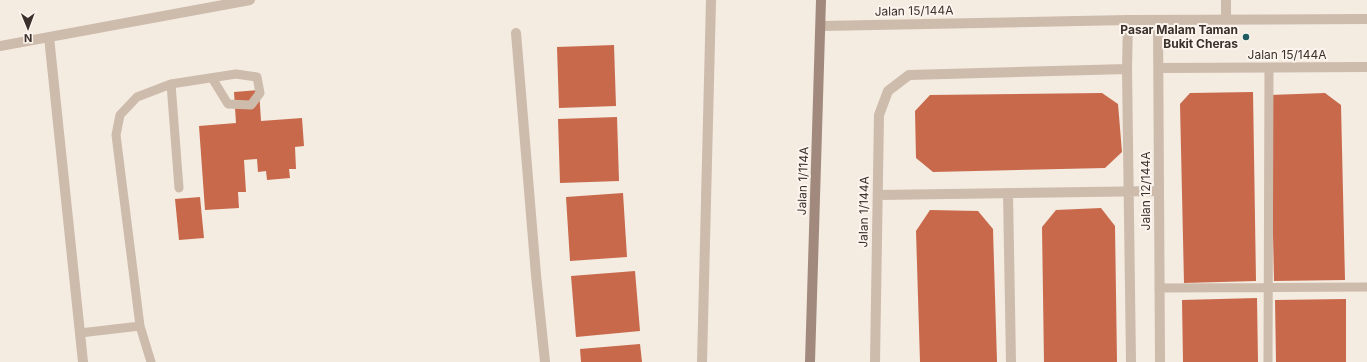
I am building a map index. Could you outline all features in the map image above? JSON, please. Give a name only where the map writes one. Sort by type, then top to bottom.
[{"type":"street","points":[[0,46],[250,0]]},
{"type":"street","points":[[702,362],[711,0]]},
{"type":"street","name":"Jalan 1/114A","points":[[810,362],[821,0]]},
{"type":"street","points":[[1226,0],[1226,20]]},
{"type":"street","name":"Jalan 15/144A","points":[[821,26],[1128,20],[1367,19]]},
{"type":"street","name":"Jalan 12/144A","points":[[1128,20],[1127,68],[1132,362]]},
{"type":"street","name":"Jalan 12/144A","points":[[1158,20],[1160,362]]},
{"type":"street","points":[[516,33],[536,275],[546,362]]},
{"type":"street","points":[[50,36],[83,362]]},
{"type":"street","name":"Jalan 15/144A","points":[[1159,68],[1367,67]]},
{"type":"street","name":"Jalan 1/144A","points":[[875,362],[878,115],[888,91],[909,75],[1127,68]]},
{"type":"street","points":[[878,195],[1159,191]]},
{"type":"street","points":[[1008,193],[1011,362]]},
{"type":"lane","points":[[1268,68],[1268,362]]},
{"type":"lane","points":[[150,362],[140,326],[116,135],[120,115],[137,97],[171,84],[236,74],[257,77],[260,93],[251,105],[228,104],[212,78]]},
{"type":"lane","points":[[171,84],[179,188]]},
{"type":"lane","points":[[1159,288],[1367,287]]},
{"type":"lane","points":[[80,333],[140,326]]},
{"type":"building","points":[[614,45],[616,106],[559,108],[557,47]]},
{"type":"building","points":[[259,90],[261,121],[302,118],[304,146],[295,147],[296,169],[289,169],[290,178],[267,180],[266,171],[258,172],[257,159],[244,160],[246,192],[238,192],[239,208],[205,210],[199,126],[236,123],[234,92]]},
{"type":"building","points":[[1253,92],[1256,281],[1184,283],[1180,104],[1190,93]]},
{"type":"building","points":[[1102,93],[1118,104],[1122,152],[1105,168],[933,172],[916,158],[915,111],[930,95]]},
{"type":"building","points":[[1325,93],[1341,105],[1345,280],[1274,281],[1270,95]]},
{"type":"building","points":[[617,117],[619,181],[560,183],[558,119]]},
{"type":"building","points":[[623,193],[627,257],[570,261],[566,197]]},
{"type":"building","points":[[200,197],[204,238],[179,240],[175,199]]},
{"type":"building","points":[[1101,208],[1115,226],[1117,362],[1044,362],[1042,227],[1056,210]]},
{"type":"building","points":[[930,210],[978,211],[993,229],[997,362],[920,362],[916,231]]},
{"type":"building","points":[[635,271],[640,331],[576,337],[571,276]]},
{"type":"building","points":[[1257,298],[1258,362],[1183,362],[1182,300]]},
{"type":"building","points":[[1346,299],[1346,362],[1276,362],[1275,300]]},
{"type":"building","points":[[640,344],[642,362],[581,362],[580,349]]},
{"type":"place","name":"Pasar Malam Taman Bukit Cheras","points":[[1246,37]]}]
